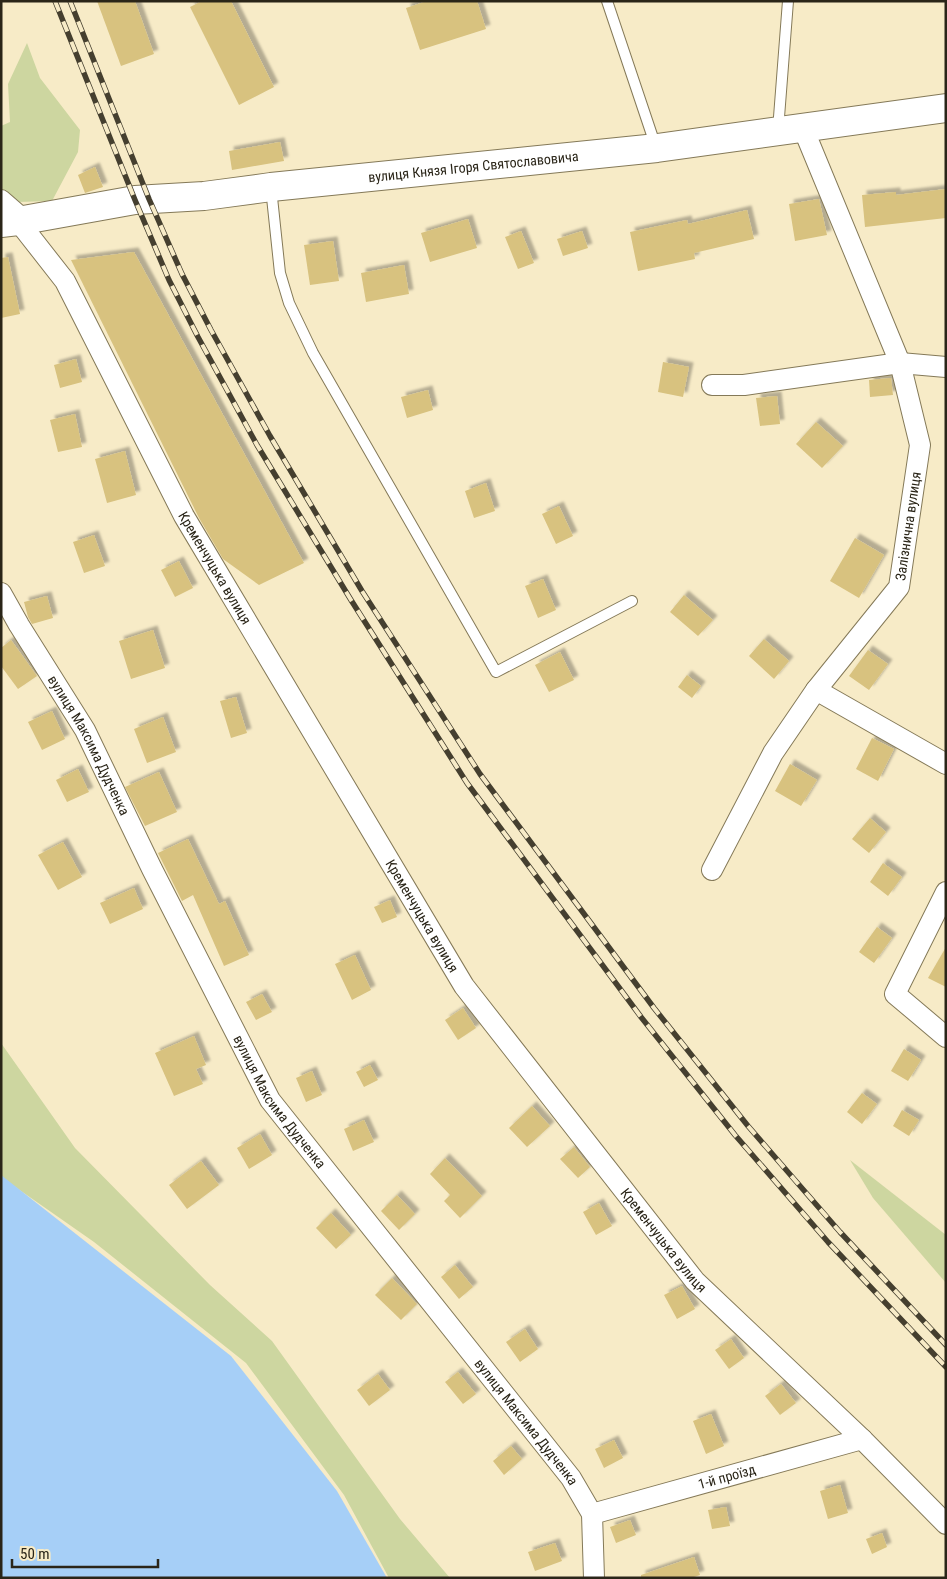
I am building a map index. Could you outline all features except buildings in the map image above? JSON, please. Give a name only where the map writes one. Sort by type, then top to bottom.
[{"type":"street","name":"вулиця Князя Ігоря Святославовича","points":[[14,221],[135,200],[204,196],[656,148],[946,108]]},
{"type":"street","name":"Залізнична вулиця","points":[[712,870],[773,753],[816,690],[898,587],[920,446],[900,363],[791,129]]},
{"type":"street","name":"Кременчуцька вулиця","points":[[1,200],[14,221],[65,281],[184,516],[464,986],[694,1281],[862,1439],[946,1524]]},
{"type":"street","points":[[712,385],[744,385],[900,363],[946,366]]},
{"type":"street","name":"вулиця Максима Дудченка","points":[[1,593],[10,628],[85,730],[152,869],[270,1100],[571,1478],[592,1514],[594,1578]]},
{"type":"street","points":[[816,690],[946,764]]},
{"type":"street","points":[[946,892],[895,994],[946,1037]]},
{"type":"street","name":"1-й проїзд","points":[[592,1514],[862,1439]]},
{"type":"lane","points":[[607,1],[656,148]]},
{"type":"lane","points":[[788,1],[791,129]]},
{"type":"lane","points":[[270,188],[280,273],[289,303],[314,353],[496,672],[632,601]]},
{"type":"green space","points":[[27,43],[40,78],[80,130],[78,152],[52,201],[17,202],[1,189],[1,126],[10,122],[8,84]]},
{"type":"green space","points":[[1,1043],[75,1148],[210,1285],[272,1341],[400,1519],[450,1578],[389,1578],[344,1495],[246,1363],[94,1242],[1,1177]]},
{"type":"green space","points":[[850,1160],[946,1235],[946,1283],[873,1198]]},
{"type":"water","points":[[1,1175],[231,1356],[337,1491],[387,1578],[1,1578]]},
{"type":"railway","points":[[55,1],[169,280],[198,337],[257,445],[351,600],[467,783],[641,1017],[735,1135],[828,1242],[946,1367]]},
{"type":"railway","points":[[70,1],[149,199],[182,274],[211,330],[270,436],[362,591],[480,774],[654,1008],[748,1126],[840,1232],[946,1345]]}]
